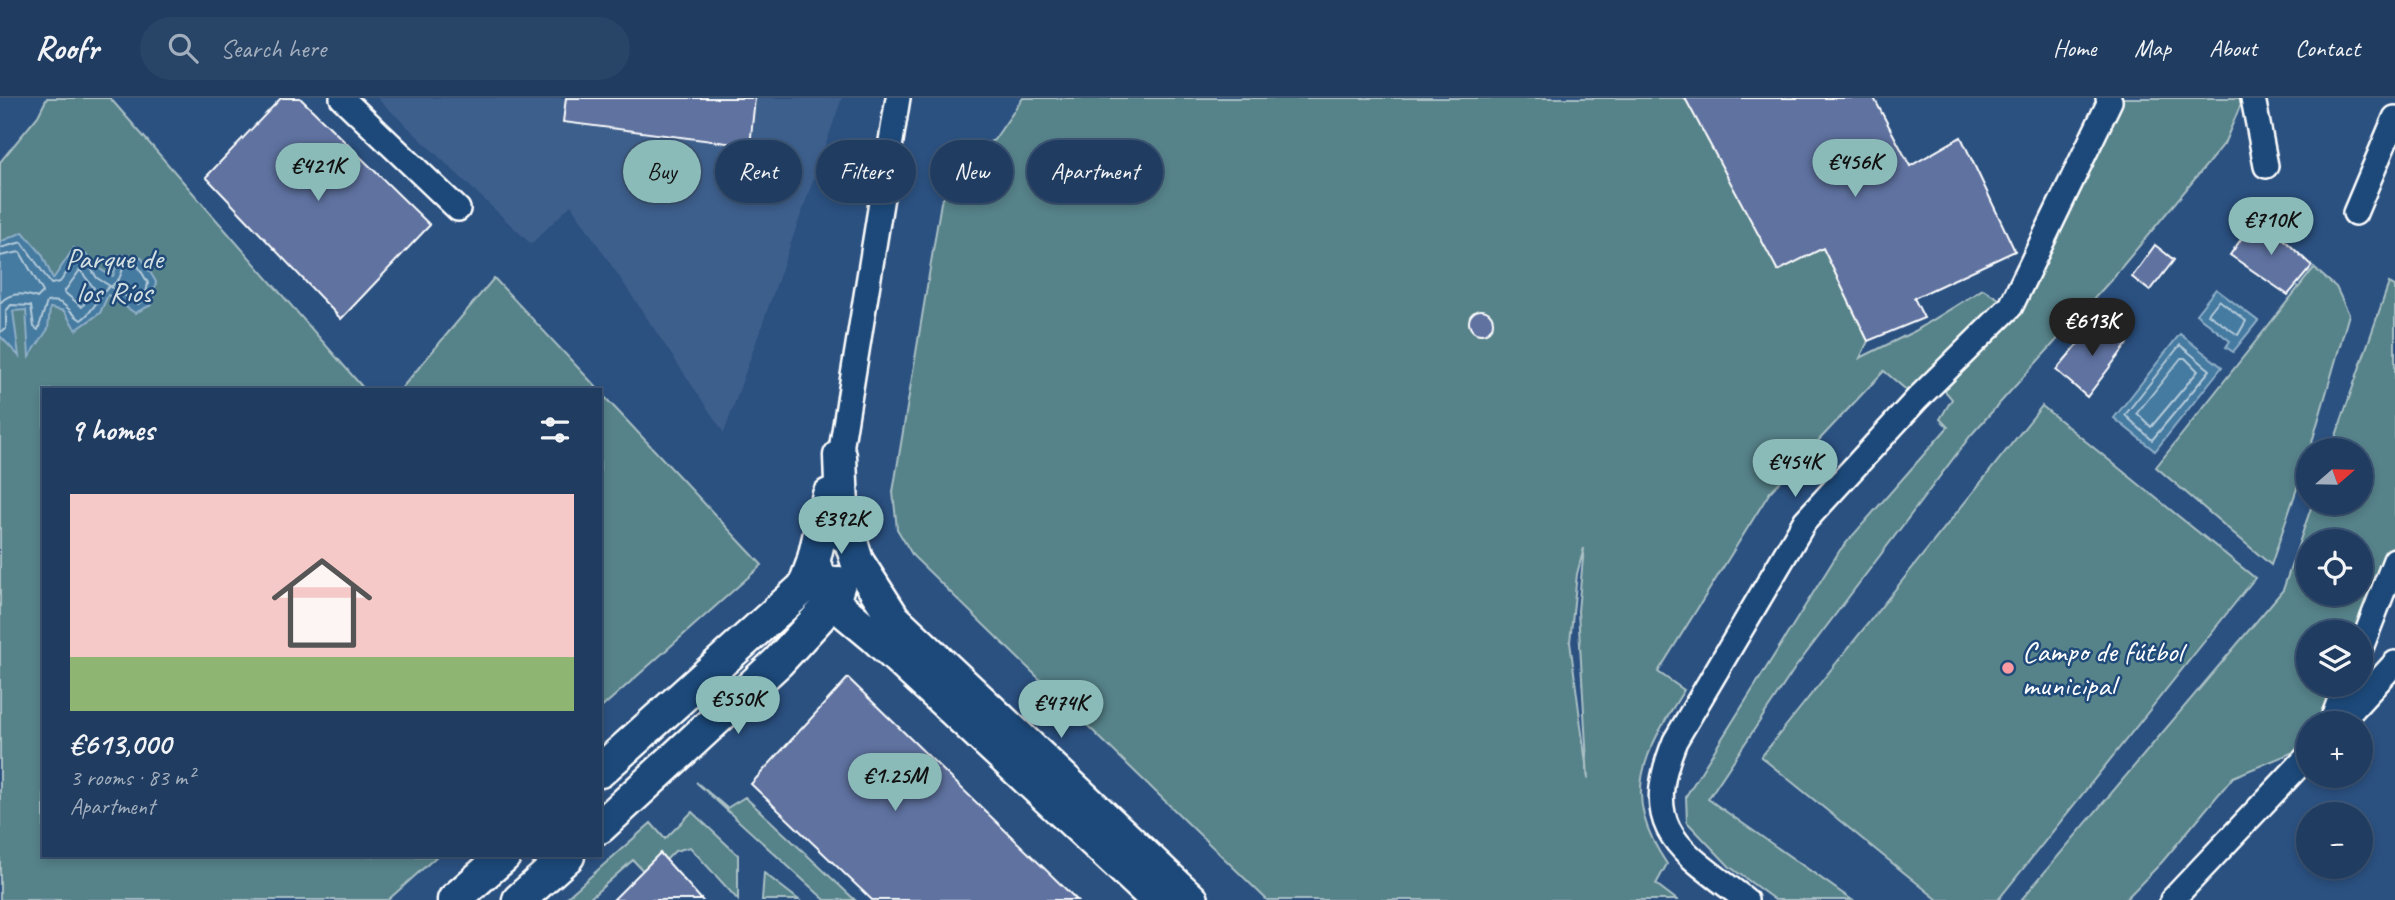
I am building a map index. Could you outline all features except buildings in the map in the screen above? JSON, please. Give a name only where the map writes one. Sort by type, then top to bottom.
[{"type":"street","points":[[342,98],[458,209]]},
{"type":"street","points":[[602,825],[778,662],[821,586],[898,98]]},
{"type":"street","points":[[1746,900],[1678,848],[1665,824],[1660,796],[1664,769],[1675,741],[1805,521],[1917,399],[2011,306],[2097,132],[2110,102],[2108,98]]},
{"type":"street","points":[[2253,98],[2266,166]]},
{"type":"street","points":[[2355,213],[2395,118]]},
{"type":"street","points":[[602,769],[821,586],[843,562],[840,456]]},
{"type":"street","points":[[843,516],[853,552],[887,610]]},
{"type":"street","points":[[2372,620],[2395,560]]},
{"type":"street","points":[[821,586],[867,591],[1192,900]]},
{"type":"street","points":[[821,586],[1157,900]]},
{"type":"street","points":[[2351,711],[2395,663]]},
{"type":"street","points":[[2172,900],[2296,769]]},
{"type":"street","points":[[454,900],[503,857]]},
{"type":"street","points":[[519,900],[567,857]]},
{"type":"shaded area","points":[[377,98],[842,98],[827,140],[816,140],[816,172],[724,433],[571,205],[531,244]]},
{"type":"green space","name":"Parque de los Ríos","points":[[47,98],[110,98],[363,388],[42,388],[42,857],[436,857],[388,900],[0,900],[0,162],[38,116]]},
{"type":"green space","points":[[1023,98],[1685,98],[1697,118],[1798,246],[1775,265],[1777,270],[1823,248],[1868,341],[1860,358],[1915,331],[1983,289],[2010,306],[2108,98],[2259,98],[2241,104],[2224,144],[2110,281],[1971,435],[1795,668],[1708,799],[1852,900],[1775,900],[1730,867],[1687,822],[1686,796],[1840,550],[1948,427],[1940,419],[1952,399],[1940,385],[1917,399],[1884,371],[1770,492],[1658,672],[1684,690],[1648,755],[1642,775],[1641,795],[1644,816],[1667,864],[1656,884],[1677,900],[1267,900],[913,556],[897,529],[893,492],[941,203],[1013,203],[1013,140],[994,140]],"holes":[[[1584,548],[1578,611],[1588,779],[1570,642],[1577,574]]]},
{"type":"green space","points":[[2314,268],[2336,287],[2349,314],[2313,438],[2296,438],[2296,491],[2271,565],[2156,467]]},
{"type":"green space","points":[[494,278],[597,388],[402,388]]},
{"type":"green space","points":[[2389,283],[2395,286],[2395,560],[2367,620],[2296,620],[2296,697],[2341,697],[2336,711],[2296,711],[2296,751],[2233,777],[2162,862],[2125,900],[2021,900],[2283,590],[2296,552],[2296,606],[2373,606],[2373,529],[2304,529],[2309,515],[2373,515],[2373,438],[2335,438]]},
{"type":"green space","points":[[602,394],[762,565],[602,707]]},
{"type":"green space","name":"Campo de fútbol municipal","points":[[2042,406],[2255,578],[1998,900],[1938,900],[1761,757]]},
{"type":"green space","points":[[696,782],[727,808],[745,797],[855,900],[825,900]]},
{"type":"green space","points":[[692,812],[738,855],[738,900],[690,847],[675,851],[649,877],[633,860],[588,900],[564,900],[651,823],[665,839]]},
{"type":"green space","points":[[764,873],[799,900],[762,900]]},
{"type":"water","points":[[23,232],[42,254],[53,279],[74,248],[86,254],[102,270],[113,276],[120,255],[141,257],[156,282],[151,305],[135,313],[108,295],[100,313],[76,330],[64,311],[50,308],[48,329],[29,357],[26,310],[13,311],[19,356],[0,336],[0,245],[2,241]]},
{"type":"water","points":[[2216,289],[2258,321],[2233,352],[2226,347],[2230,341],[2196,314]]},
{"type":"water","points":[[2180,334],[2222,367],[2155,451],[2114,418]]},
{"type":"place","name":"Campo de fútbol municipal","points":[[2008,668]]}]
